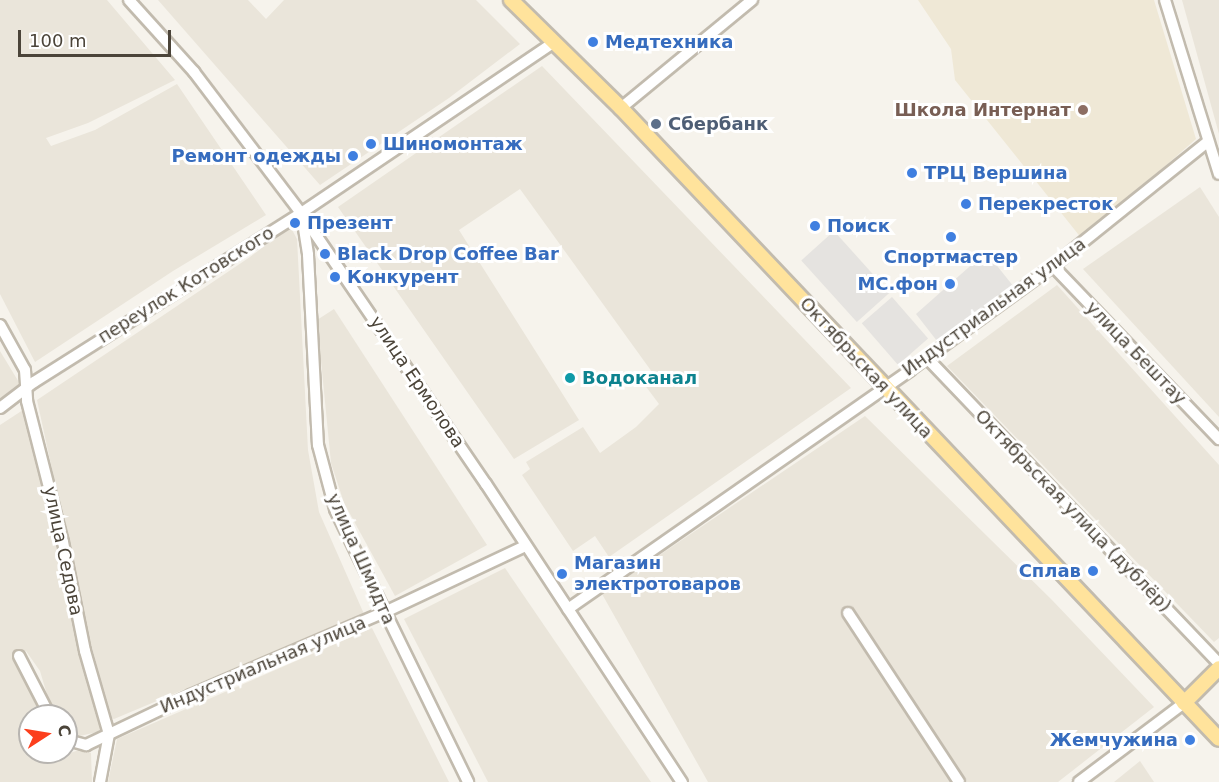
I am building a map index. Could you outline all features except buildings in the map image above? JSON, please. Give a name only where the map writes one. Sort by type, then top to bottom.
[{"type":"main road","name":"Октябрьская улица","points":[[511,0],[621,108],[1219,739]]},
{"type":"main road","points":[[1184,703],[1219,666]]},
{"type":"street","name":"улица Ермолова","points":[[129,0],[194,72],[301,213],[568,609],[681,782]]},
{"type":"street","points":[[621,108],[752,0]]},
{"type":"street","points":[[1165,0],[1207,142],[1219,174]]},
{"type":"street","name":"переулок Котовского","points":[[0,408],[26,389],[301,213],[553,43]]},
{"type":"street","name":"Индустриальная улица","points":[[568,609],[927,358],[1053,266],[1207,142]]},
{"type":"street","name":"улица Шмидта","points":[[301,213],[308,255],[318,445],[335,509],[468,782]]},
{"type":"street","name":"улица Бештау","points":[[1053,266],[1219,439]]},
{"type":"street","name":"улица Седова","points":[[0,325],[25,370],[26,389],[63,542],[85,651],[109,734],[100,782]]},
{"type":"street","name":"Октябрьская улица (дублёр)","points":[[927,358],[1219,666]]},
{"type":"street","name":"Индустриальная улица","points":[[78,743],[86,746],[191,695],[385,612],[525,546]]},
{"type":"street","points":[[848,613],[959,782]]},
{"type":"street","points":[[19,656],[44,704]]},
{"type":"street","points":[[1079,782],[1184,703]]},
{"type":"shaded area","points":[[0,0],[107,0],[175,80],[88,123],[46,138],[51,146],[95,130],[177,84],[266,215],[173,271],[35,362],[0,294]]},
{"type":"shaded area","points":[[158,0],[248,0],[266,19],[284,0],[476,0],[520,44],[449,98],[320,185]]},
{"type":"shaded area","name":"Школа Интернат","points":[[918,0],[1154,0],[1196,139],[1082,239],[955,80],[951,49]]},
{"type":"shaded area","points":[[1182,0],[1219,0],[1219,134]]},
{"type":"shaded area","points":[[542,66],[851,388],[609,557],[595,536],[573,551],[522,475],[530,469],[526,462],[583,427],[600,453],[636,427],[659,404],[641,380],[652,372],[520,189],[459,230],[579,420],[514,459],[338,207]]},
{"type":"shaded area","points":[[1200,187],[1219,217],[1219,417],[1083,269]]},
{"type":"shaded area","points":[[290,226],[297,239],[308,450],[319,512],[364,614],[114,719],[111,718],[85,622],[37,400],[250,257]]},
{"type":"shaded area","points":[[834,231],[890,293],[857,322],[801,260]]},
{"type":"shaded area","points":[[986,252],[1014,287],[937,341],[916,314]]},
{"type":"shaded area","points":[[1057,285],[1219,465],[1219,638],[1214,642],[947,366]]},
{"type":"shaded area","points":[[892,297],[928,339],[898,365],[862,323]]},
{"type":"shaded area","points":[[334,309],[487,545],[395,596],[344,503],[331,463],[317,320]]},
{"type":"shaded area","points":[[0,351],[20,384],[0,399]]},
{"type":"shaded area","points":[[23,410],[38,450],[80,656],[102,731],[78,736],[78,704],[52,704],[40,671],[26,651],[13,658],[38,704],[18,704],[18,764],[78,764],[78,750],[82,749],[91,753],[92,782],[0,782],[0,425]]},
{"type":"shaded area","points":[[865,416],[1052,600],[1154,707],[1058,782],[967,782],[850,606],[843,612],[954,782],[708,782],[602,594]]},
{"type":"shaded area","points":[[505,568],[651,782],[488,782],[404,619]]},
{"type":"shaded area","points":[[372,628],[449,782],[108,782],[117,739]]},
{"type":"shaded area","points":[[1140,761],[1154,782],[1114,782]]},
{"type":"place","name":"Медтехника","points":[[593,42]]},
{"type":"place","name":"Школа Интернат","points":[[1083,110]]},
{"type":"place","name":"Сбербанк","points":[[656,124]]},
{"type":"place","name":"Шиномонтаж","points":[[371,144]]},
{"type":"place","name":"Ремонт одежды","points":[[353,156]]},
{"type":"place","name":"ТРЦ Вершина","points":[[912,173]]},
{"type":"place","name":"Перекресток","points":[[966,204]]},
{"type":"place","name":"Презент","points":[[295,223]]},
{"type":"place","name":"Поиск","points":[[815,226]]},
{"type":"place","name":"Спортмастер","points":[[951,237]]},
{"type":"place","name":"Black Drop Coffee Bar","points":[[325,254]]},
{"type":"place","name":"Конкурент","points":[[335,277]]},
{"type":"place","name":"МС.фон","points":[[950,284]]},
{"type":"place","name":"Водоканал","points":[[570,378]]},
{"type":"place","name":"Сплав","points":[[1093,571]]},
{"type":"place","name":"Магазин электротоваров","points":[[562,574]]},
{"type":"place","name":"Жемчужина","points":[[1190,740]]}]
